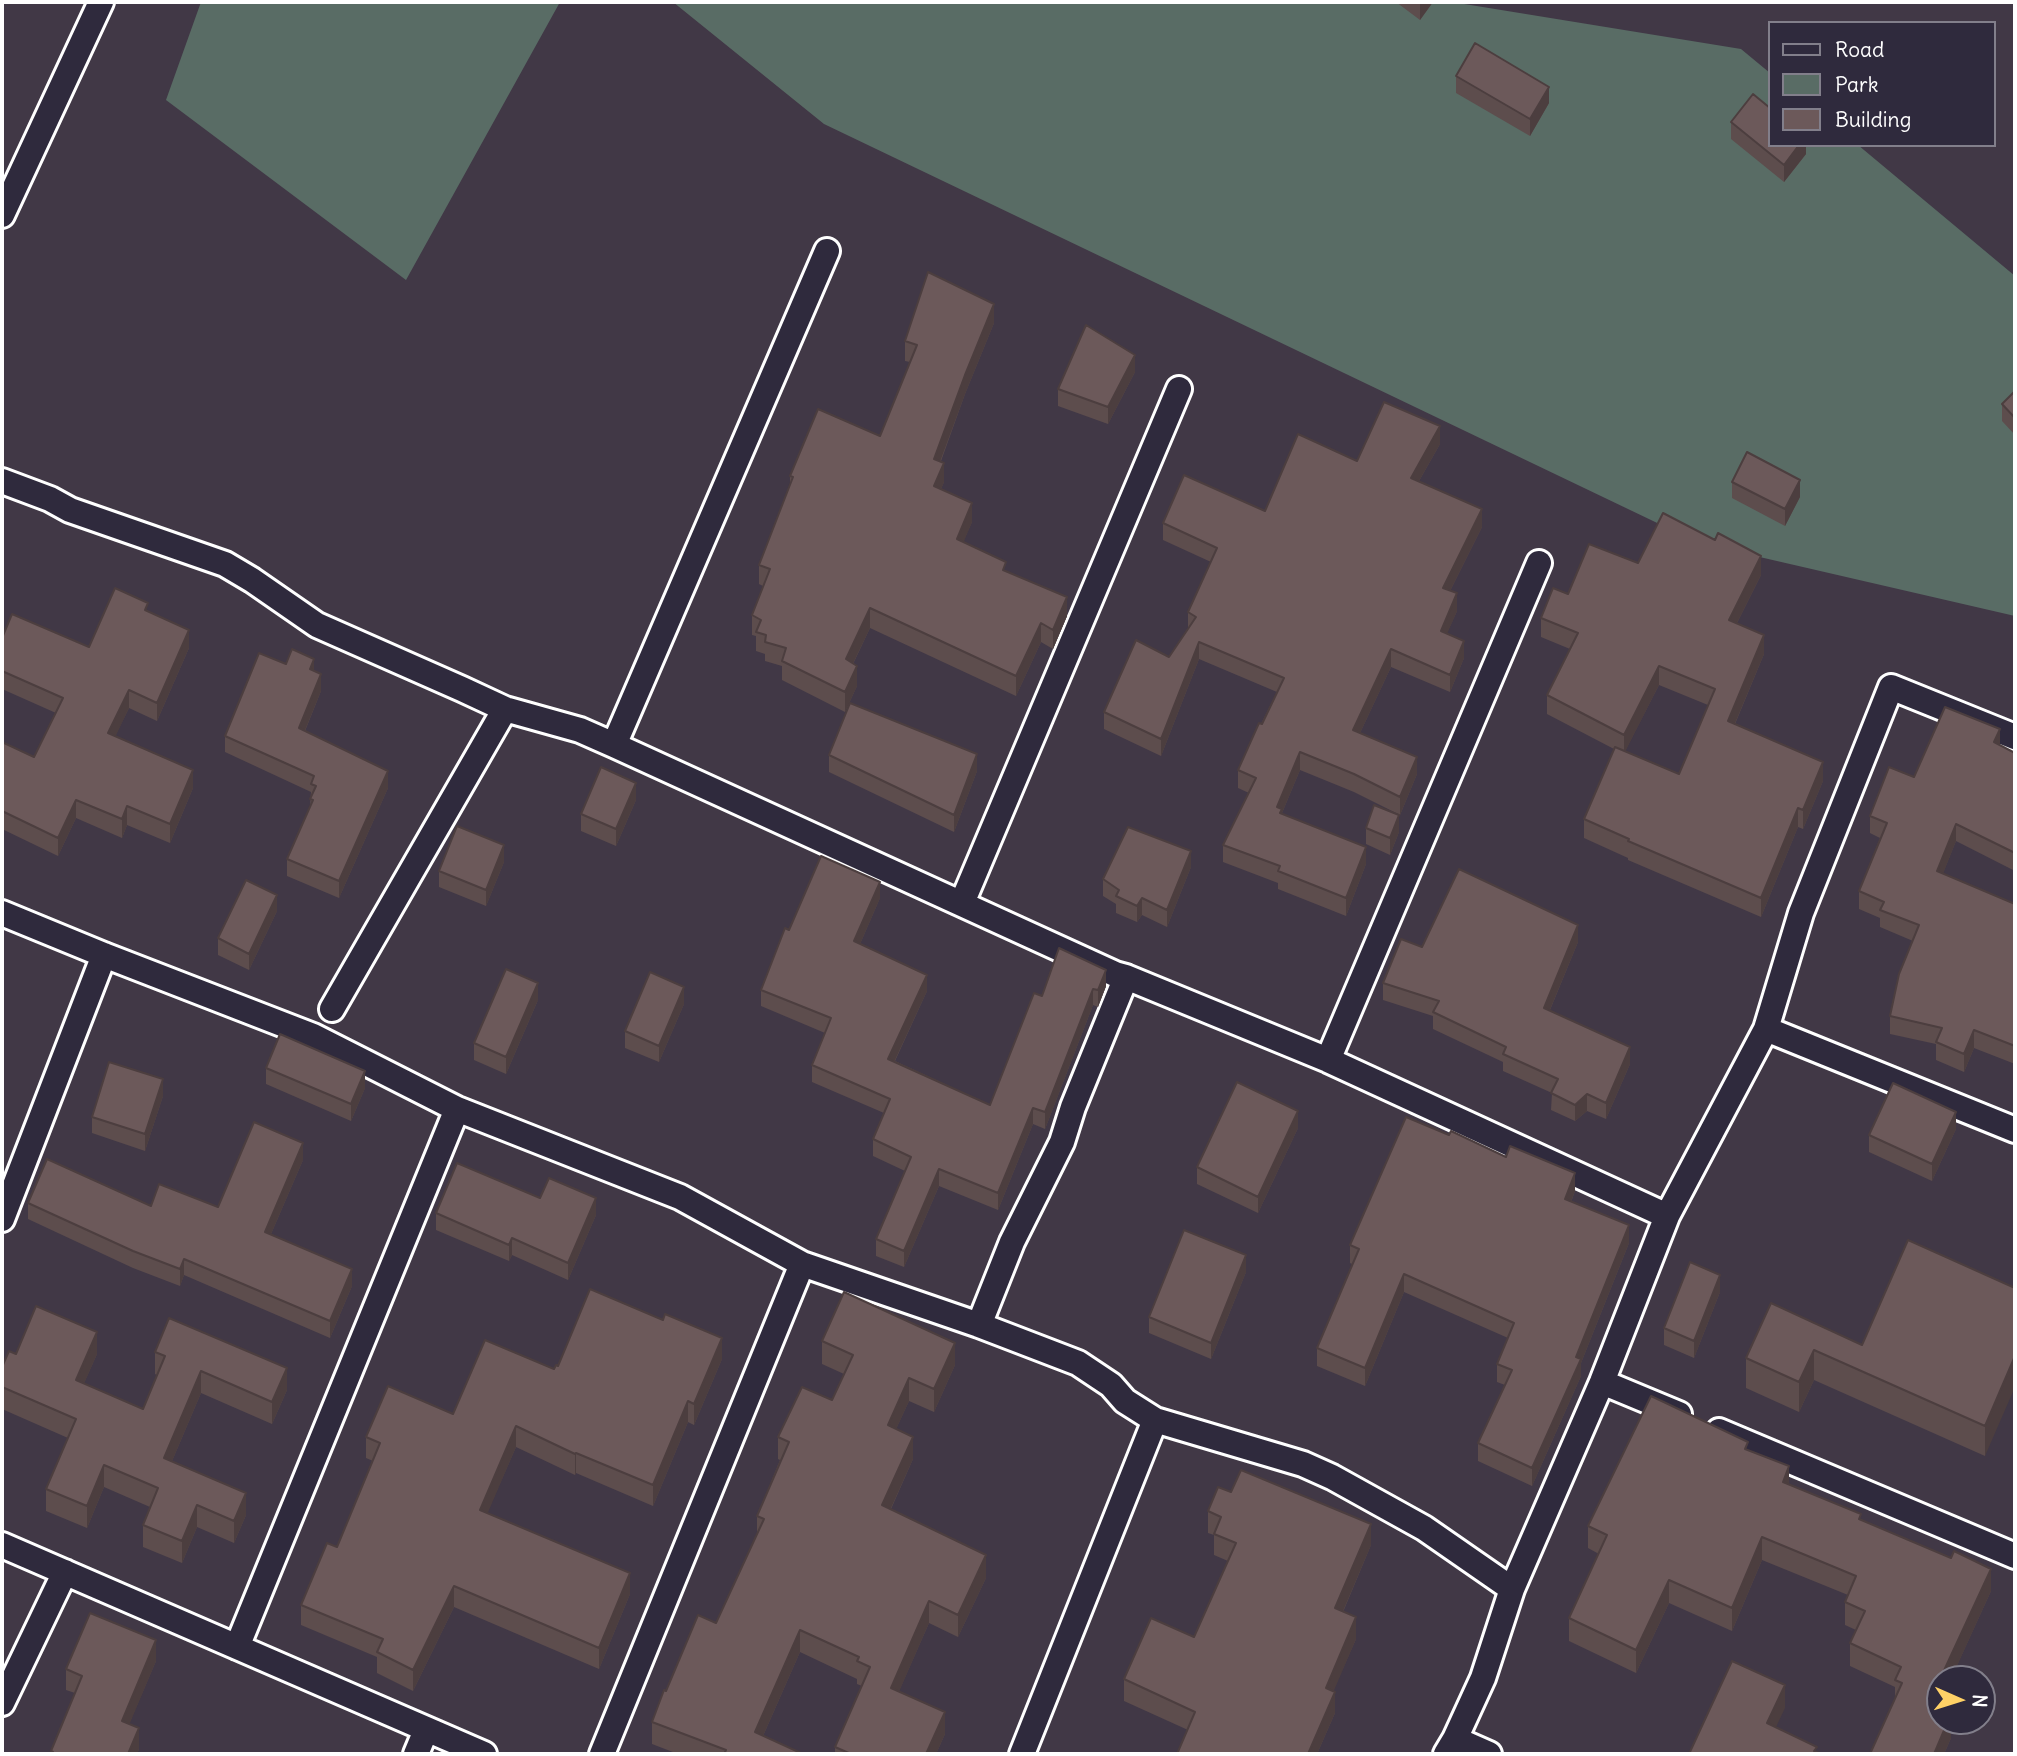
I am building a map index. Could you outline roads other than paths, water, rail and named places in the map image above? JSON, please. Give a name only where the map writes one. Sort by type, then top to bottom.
[{"type":"street","points":[[2,215],[101,2]]},
{"type":"street","points":[[614,745],[827,251]]},
{"type":"street","points":[[962,903],[1179,389]]},
{"type":"street","points":[[2,481],[82,514],[225,564],[317,625],[505,709],[580,730],[1115,974],[1328,1060],[1667,1216]]},
{"type":"street","points":[[1328,1060],[1539,563]]},
{"type":"street","points":[[1489,1754],[1451,1747],[1483,1678],[1512,1589],[1602,1382],[1667,1216],[1766,1029],[1801,913],[1891,687],[2015,737]]},
{"type":"street","points":[[332,1009],[505,709]]},
{"type":"street","points":[[2,913],[104,956],[313,1036],[457,1109],[680,1197],[802,1264],[979,1325],[1078,1363],[1111,1385],[1125,1401],[1156,1420],[1303,1464],[1332,1477],[1424,1528],[1512,1589]]},
{"type":"street","points":[[2,1219],[104,956]]},
{"type":"street","points":[[979,1325],[1012,1242],[1062,1142],[1073,1107],[1126,977]]},
{"type":"street","points":[[1766,1029],[2015,1130]]},
{"type":"street","points":[[237,1647],[457,1109]]},
{"type":"street","points":[[602,1754],[802,1264]]},
{"type":"street","points":[[1602,1382],[2015,1556]]},
{"type":"street","points":[[1022,1754],[1156,1420]]},
{"type":"street","points":[[2,1545],[484,1754]]},
{"type":"street","points":[[2,1703],[65,1572]]},
{"type":"street","points":[[416,1754],[426,1730]]}]
